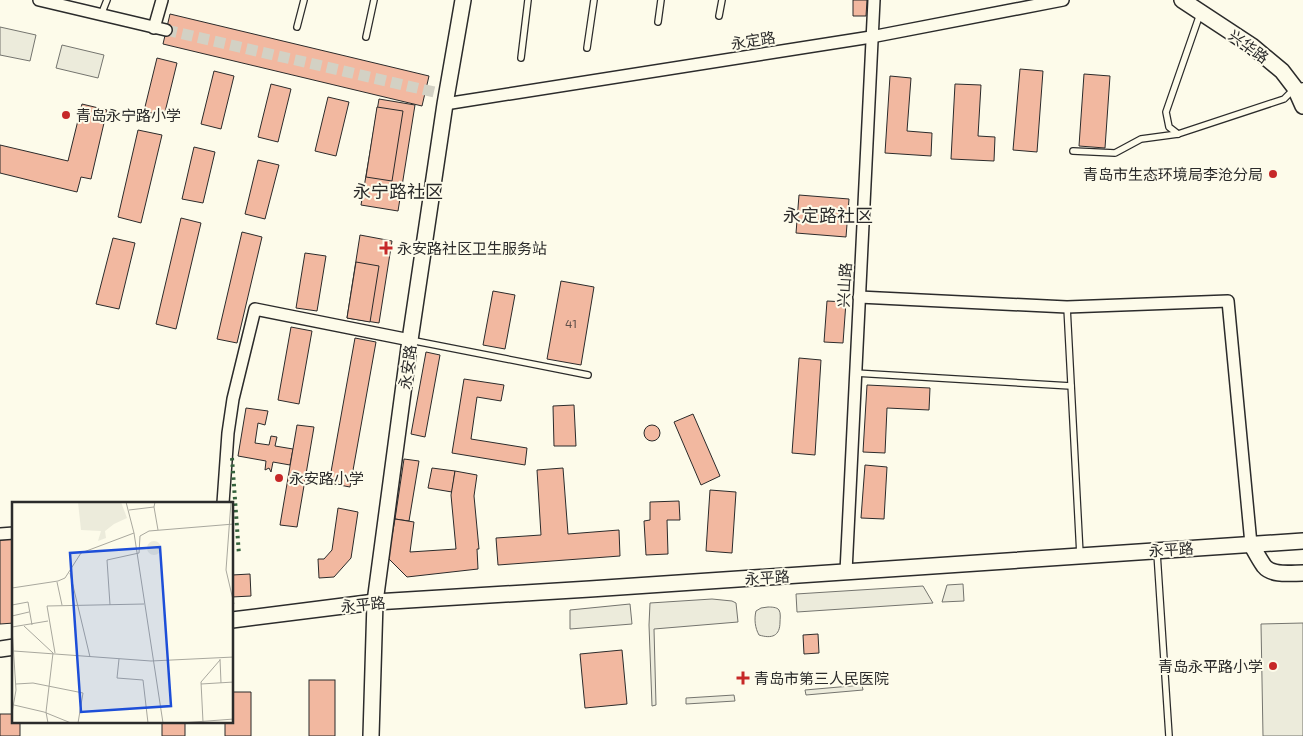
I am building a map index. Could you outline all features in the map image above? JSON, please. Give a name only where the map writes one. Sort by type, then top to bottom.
[{"type":"main road","name":"永安路","points":[[371,736],[375,602],[410,340],[464,0]]},
{"type":"main road","name":"兴华路","points":[[1192,5],[1252,46],[1282,71],[1299,87],[1303,106]]},
{"type":"main road","name":"永平路","points":[[234,620],[375,602],[1303,541]]},
{"type":"main road","points":[[1252,544],[1264,567],[1271,571],[1303,573]]},
{"type":"street","points":[[39,0],[160,29],[162,0]]},
{"type":"street","name":"兴山路","points":[[846,572],[874,0]]},
{"type":"street","name":"永定路","points":[[446,104],[871,37],[1064,0]]},
{"type":"street","points":[[859,297],[1067,307],[1228,301],[1252,544]]},
{"type":"street","points":[[223,502],[228,432],[233,400],[254,309],[410,340]]},
{"type":"lane","points":[[101,15],[107,0]]},
{"type":"lane","points":[[297,27],[304,0]]},
{"type":"lane","points":[[366,37],[374,0]]},
{"type":"lane","points":[[521,58],[528,0]]},
{"type":"lane","points":[[587,48],[594,0]]},
{"type":"lane","points":[[658,22],[661,0]]},
{"type":"lane","points":[[719,16],[722,0]]},
{"type":"lane","points":[[1178,134],[1169,127],[1166,112],[1192,5]]},
{"type":"lane","points":[[1073,150],[1115,153],[1141,139],[1178,134],[1284,99],[1299,87]]},
{"type":"lane","points":[[1067,307],[1080,556]]},
{"type":"lane","points":[[410,340],[588,375]]},
{"type":"lane","points":[[855,373],[1071,386]]},
{"type":"lane","points":[[1157,550],[1169,736]]},
{"type":"shaded area","points":[[0,27],[36,35],[30,61],[0,55]]},
{"type":"shaded area","points":[[62,45],[104,55],[98,78],[56,68]]},
{"type":"shaded area","points":[[963,584],[964,601],[942,602],[947,585]]},
{"type":"shaded area","points":[[923,586],[933,603],[797,612],[796,594]]},
{"type":"shaded area","points":[[712,599],[736,603],[738,622],[654,629],[656,705],[652,706],[650,603]]},
{"type":"shaded area","points":[[630,604],[632,624],[570,629],[570,610]]},
{"type":"shaded area","points":[[774,607],[780,611],[780,627],[777,633],[768,637],[759,635],[755,620],[756,611]]},
{"type":"shaded area","points":[[1303,623],[1303,736],[1263,736],[1261,624]]},
{"type":"shaded area","points":[[862,685],[863,690],[806,695],[805,690]]},
{"type":"shaded area","points":[[734,695],[735,701],[686,704],[686,698]]},
{"type":"building","points":[[853,0],[867,0],[866,16],[853,16]]},
{"type":"building","points":[[170,14],[429,76],[422,106],[163,44]]},
{"type":"building","points":[[157,58],[177,63],[164,116],[144,111]]},
{"type":"building","points":[[1020,69],[1043,71],[1037,152],[1013,150]]},
{"type":"building","points":[[214,71],[234,76],[221,129],[201,124]]},
{"type":"building","points":[[1084,74],[1110,76],[1105,148],[1079,146]]},
{"type":"building","points":[[890,76],[911,78],[907,131],[932,133],[931,156],[885,153]]},
{"type":"building","points":[[271,84],[291,89],[278,142],[258,137]]},
{"type":"building","points":[[955,84],[981,85],[978,136],[995,137],[994,161],[951,159]]},
{"type":"building","points":[[328,97],[349,102],[336,156],[315,151]]},
{"type":"building","points":[[379,99],[415,105],[398,211],[361,205]]},
{"type":"building","points":[[82,104],[107,110],[91,179],[81,177],[77,192],[0,173],[0,145],[68,161]]},
{"type":"building","points":[[377,107],[403,111],[392,181],[366,177]]},
{"type":"building","points":[[138,130],[162,135],[141,223],[118,217]]},
{"type":"building","points":[[194,147],[215,152],[203,203],[182,199]]},
{"type":"building","points":[[258,160],[279,165],[265,219],[245,214]]},
{"type":"building","points":[[799,195],[849,199],[846,237],[796,233]]},
{"type":"building","points":[[181,218],[201,223],[176,329],[156,324]]},
{"type":"building","points":[[242,232],[262,237],[237,343],[217,339]]},
{"type":"building","points":[[360,235],[392,241],[379,323],[347,318]]},
{"type":"building","points":[[113,238],[135,243],[119,309],[96,304]]},
{"type":"building","points":[[305,253],[326,256],[317,311],[296,308]]},
{"type":"building","points":[[356,262],[379,266],[370,322],[347,318]]},
{"type":"building","points":[[561,281],[594,287],[581,365],[547,359]]},
{"type":"building","points":[[493,291],[515,295],[505,349],[483,345]]},
{"type":"building","points":[[827,301],[846,302],[843,343],[824,342]]},
{"type":"building","points":[[291,327],[312,331],[299,404],[278,400]]},
{"type":"building","points":[[355,338],[376,342],[350,487],[329,483]]},
{"type":"building","points":[[426,352],[440,355],[425,437],[411,434]]},
{"type":"building","points":[[799,358],[821,360],[815,455],[792,453]]},
{"type":"building","points":[[464,379],[504,385],[501,401],[477,397],[471,439],[527,448],[525,465],[452,453]]},
{"type":"building","points":[[867,385],[930,388],[929,410],[887,408],[885,453],[863,452]]},
{"type":"building","points":[[574,405],[576,446],[554,446],[553,406]]},
{"type":"building","points":[[246,408],[268,411],[265,425],[258,423],[255,443],[269,445],[271,436],[277,437],[275,446],[293,449],[290,465],[273,462],[271,472],[269,468],[265,470],[266,461],[238,456]]},
{"type":"building","points":[[693,414],[720,476],[701,485],[674,422]]},
{"type":"building","points":[[297,425],[314,427],[297,527],[280,525]]},
{"type":"building","points":[[652,425],[658,427],[660,433],[658,439],[652,441],[646,439],[644,433],[646,427]]},
{"type":"building","points":[[404,459],[419,461],[409,521],[395,519]]},
{"type":"building","points":[[865,465],[887,467],[884,519],[861,518]]},
{"type":"building","points":[[432,468],[455,471],[452,492],[428,488]]},
{"type":"building","points":[[563,468],[568,534],[619,530],[620,556],[498,565],[496,538],[541,535],[537,470]]},
{"type":"building","points":[[455,471],[477,475],[474,496],[479,549],[477,549],[478,569],[407,577],[388,558],[395,519],[414,522],[410,552],[456,549],[451,495]]},
{"type":"building","points":[[710,490],[736,492],[732,553],[706,551]]},
{"type":"building","points":[[679,501],[680,520],[667,520],[668,554],[646,555],[644,521],[650,520],[650,502]]},
{"type":"building","points":[[338,508],[358,512],[351,558],[334,577],[319,578],[318,559],[324,559],[332,550]]},
{"type":"building","points":[[12,539],[12,623],[0,624],[0,540]]},
{"type":"building","points":[[250,574],[251,596],[234,597],[234,575]]},
{"type":"building","points":[[818,634],[819,653],[804,654],[803,635]]},
{"type":"building","points":[[622,650],[627,704],[585,708],[580,654]]},
{"type":"building","points":[[309,680],[335,680],[335,736],[309,736]]},
{"type":"building","points":[[234,692],[251,692],[251,736],[225,736],[225,724],[234,724]]},
{"type":"building","points":[[0,714],[12,714],[12,724],[20,724],[20,736],[0,736]]},
{"type":"building","points":[[162,724],[185,724],[185,736],[162,736]]},
{"type":"tunnel","points":[[166,30],[447,95]]},
{"type":"hedge","points":[[232,458],[239,555]]},
{"type":"place","name":"青岛永宁路小学","points":[[66,115]]},
{"type":"place","name":"青岛市生态环境局李沧分局","points":[[1273,174]]},
{"type":"place","name":"永安路社区卫生服务站","points":[[386,248]]},
{"type":"place","name":"永安路小学","points":[[279,478]]},
{"type":"place","name":"青岛永平路小学","points":[[1273,666]]},
{"type":"place","name":"青岛市第三人民医院","points":[[743,678]]},
{"type":"district","name":"永宁路社区","points":[[398,191]]},
{"type":"district","name":"永定路社区","points":[[828,215]]}]
